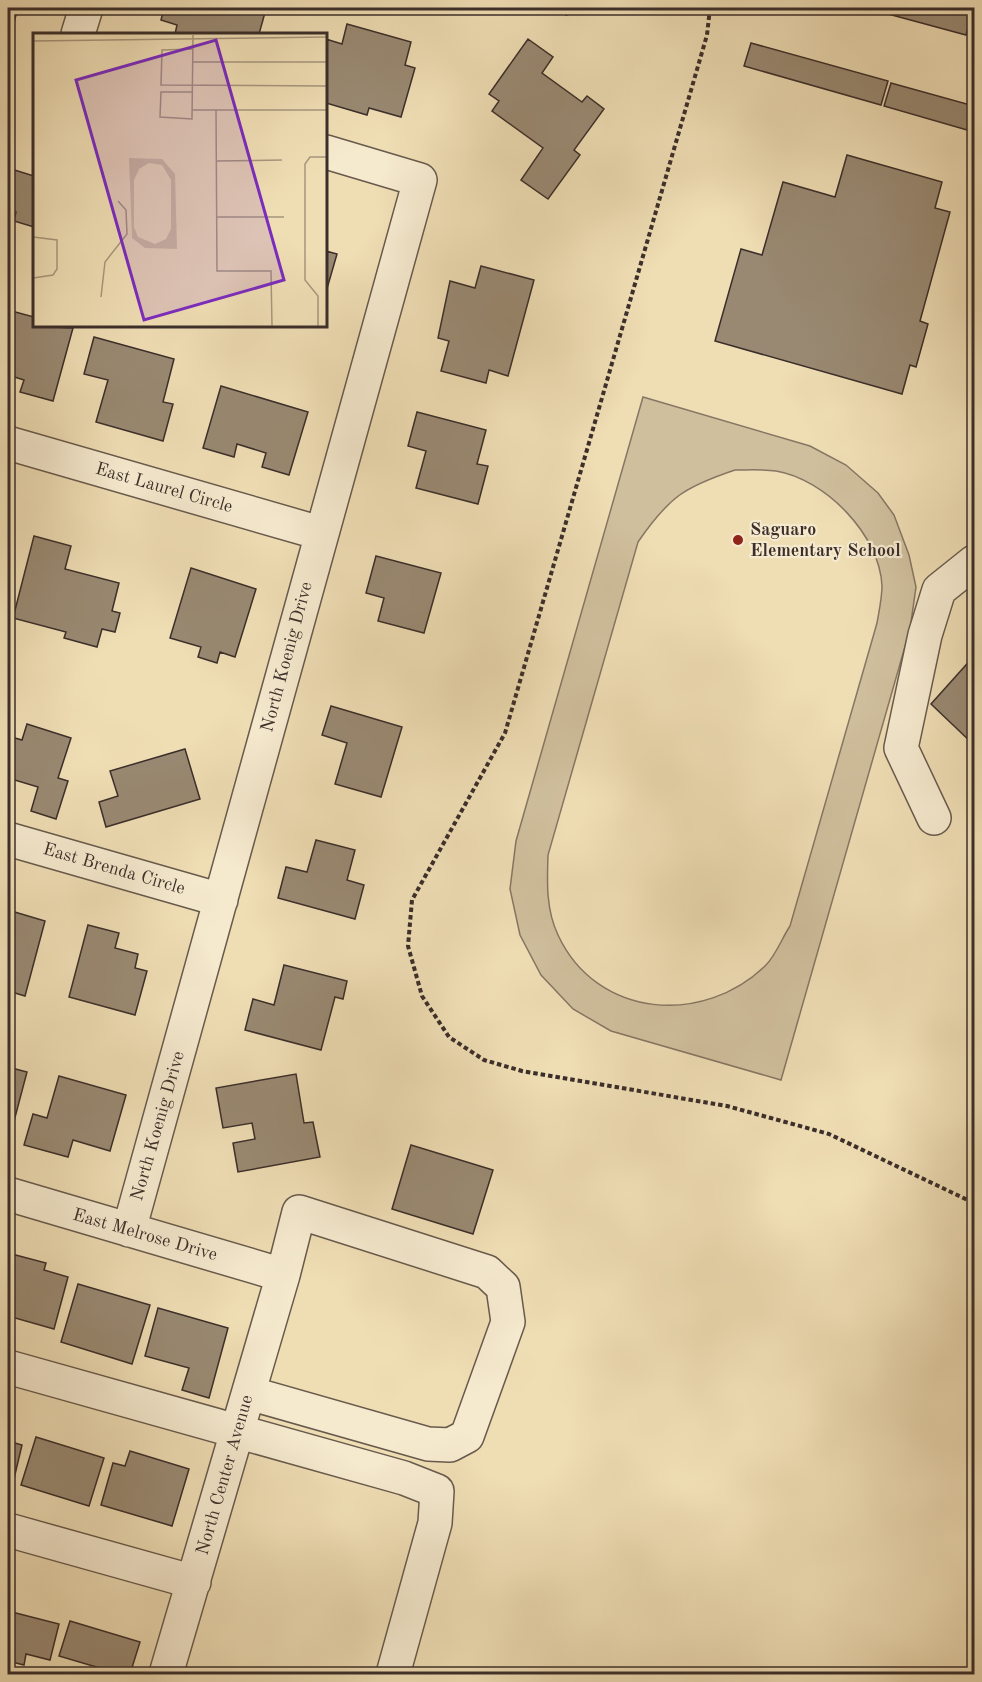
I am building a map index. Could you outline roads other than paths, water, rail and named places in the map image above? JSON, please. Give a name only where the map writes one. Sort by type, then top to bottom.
[{"type":"street","points":[[78,33],[86,8]]},
{"type":"street","name":"North Koenig Drive","points":[[129,1230],[320,533],[420,180],[327,152]]},
{"type":"street","name":"East Laurel Circle","points":[[8,443],[320,533]]},
{"type":"street","points":[[934,818],[901,748],[925,635],[939,590],[975,562]]},
{"type":"street","name":"East Brenda Circle","points":[[8,839],[221,900]]},
{"type":"street","name":"East Melrose Drive","points":[[8,1194],[283,1275]]},
{"type":"street","name":"North Center Avenue","points":[[172,1673],[194,1582],[283,1275],[299,1212],[487,1272],[503,1287],[508,1322],[468,1436],[450,1446],[428,1444],[249,1393]]},
{"type":"street","points":[[8,1367],[404,1478],[436,1491],[435,1523],[393,1674]]},
{"type":"street","points":[[8,1530],[194,1582]]},
{"type":"place","name":"Saguaro Elementary School","points":[[738,540]]}]
